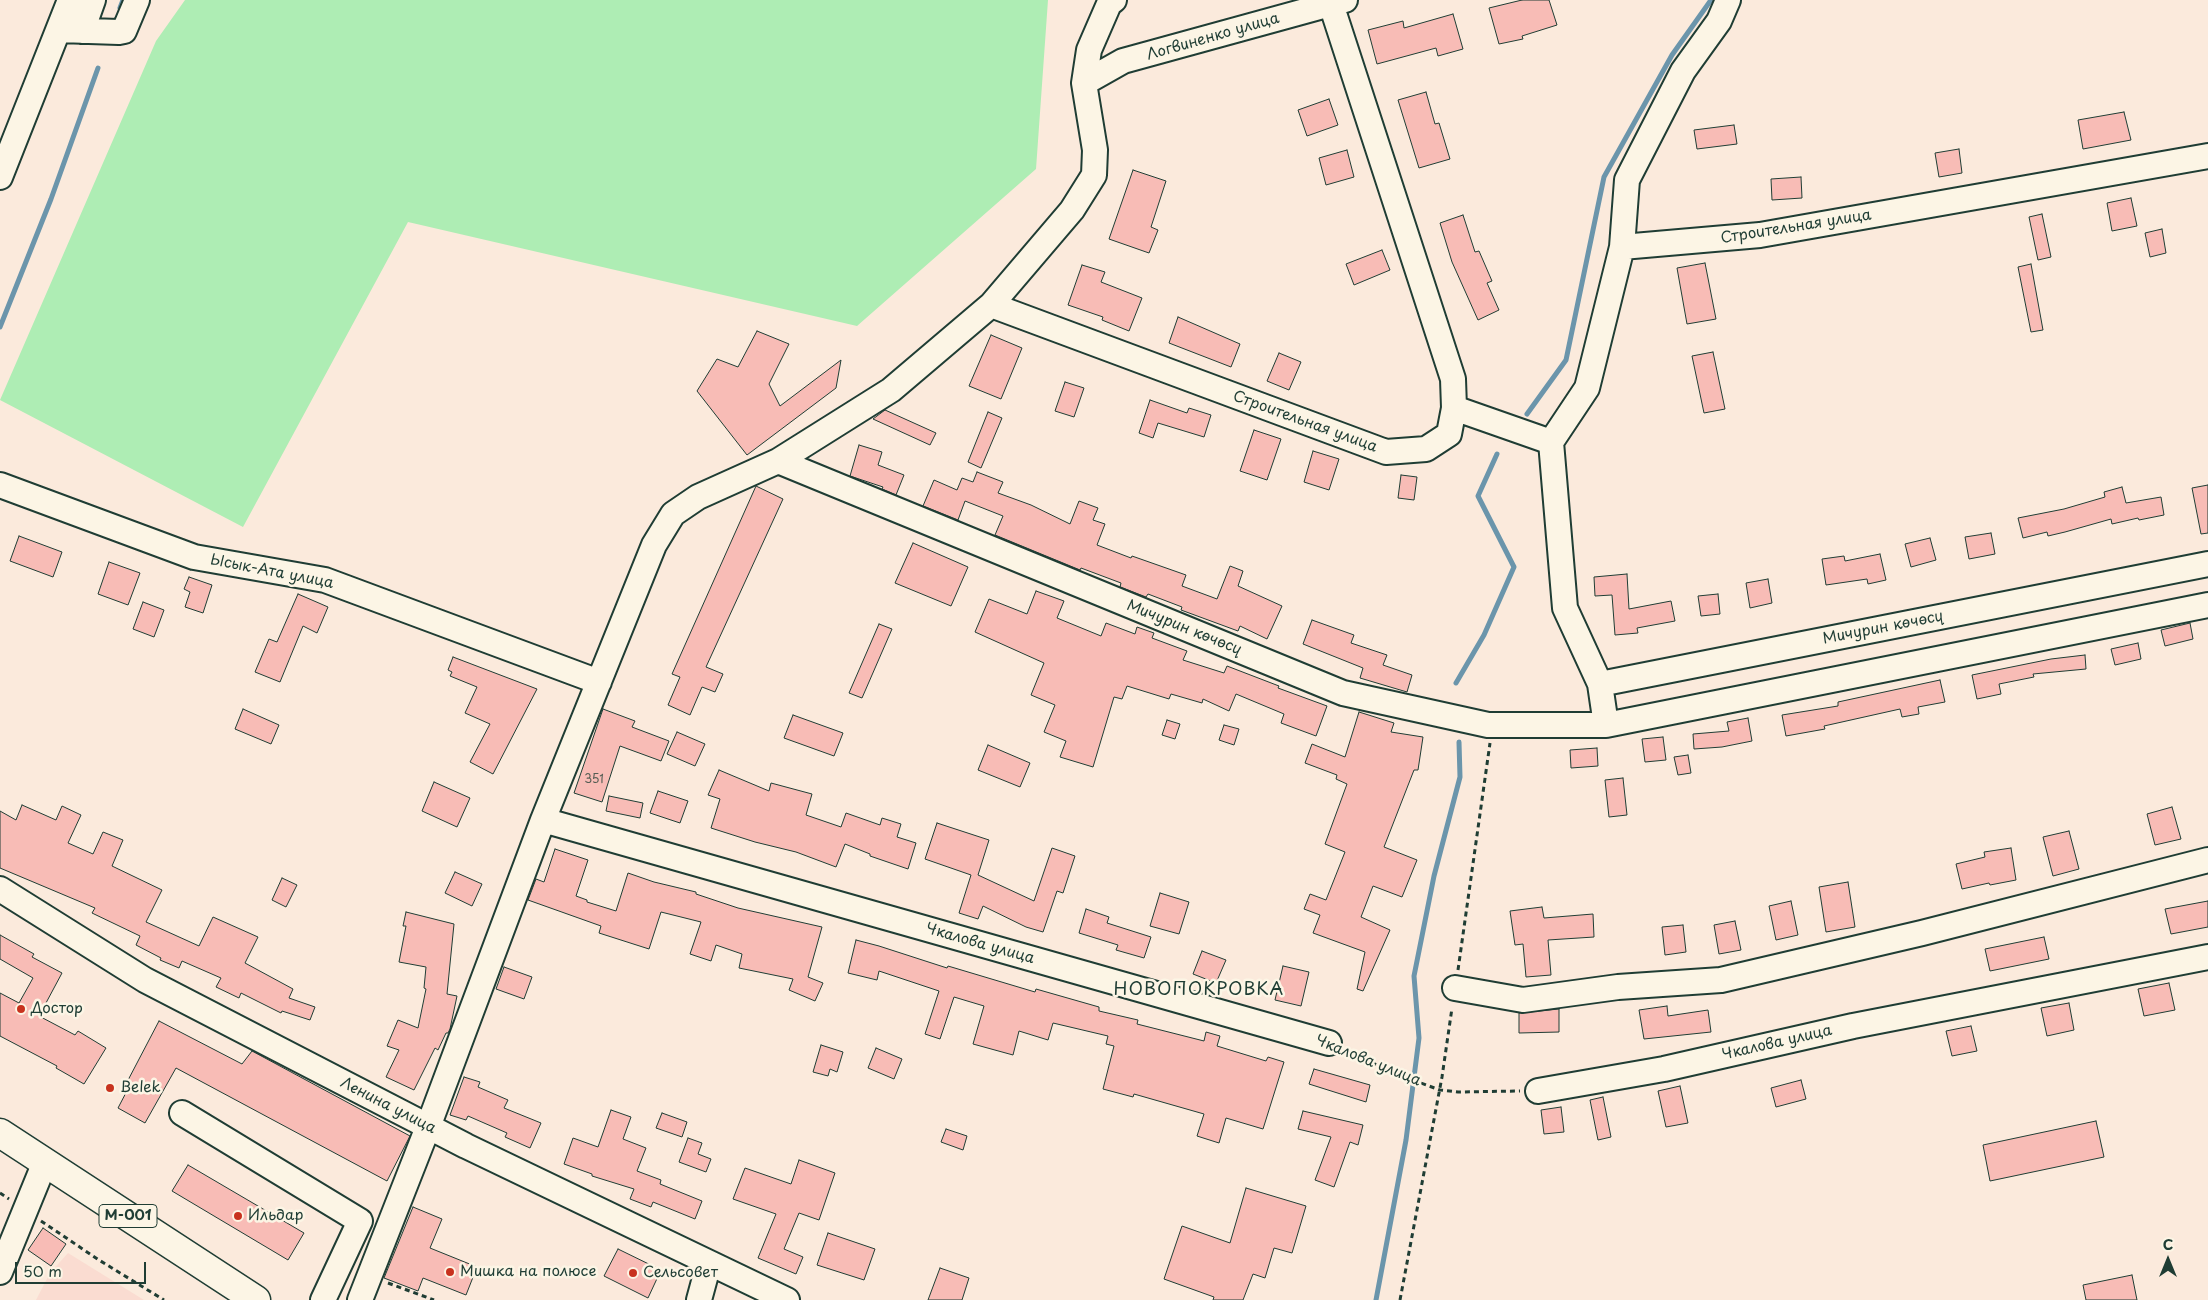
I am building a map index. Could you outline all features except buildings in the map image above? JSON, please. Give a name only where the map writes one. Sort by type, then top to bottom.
[{"type":"main road","name":"М-001","points":[[0,1133],[256,1300]]},
{"type":"street","points":[[2,168],[70,0]]},
{"type":"street","points":[[82,31],[93,0]]},
{"type":"street","points":[[59,30],[124,31],[137,0]]},
{"type":"street","points":[[1606,725],[1600,684],[1565,608],[1551,442],[1587,388],[1622,247],[1627,180],[1684,71],[1719,20],[1728,0]]},
{"type":"street","points":[[360,1300],[428,1127],[543,820],[654,545],[673,514],[698,498],[778,462],[891,390],[991,305],[1072,210],[1094,175],[1095,150],[1084,83],[1089,50],[1111,1]]},
{"type":"street","name":"Строительная улица","points":[[991,305],[1386,452],[1426,449],[1449,434],[1454,408],[1452,379],[1338,2]]},
{"type":"street","name":"Логвиненко улица","points":[[1084,83],[1123,62],[1338,2]]},
{"type":"street","name":"Строительная улица","points":[[1622,247],[1760,236],[2208,156]]},
{"type":"street","points":[[1454,408],[1551,442]]},
{"type":"street","name":"Мичурин көчөсү","points":[[778,462],[1343,693],[1493,725],[1606,725],[2208,605]]},
{"type":"street","name":"Ысык-Ата улица","points":[[0,485],[194,557],[325,580],[599,682]]},
{"type":"street","name":"Мичурин көчөсү","points":[[1600,684],[2208,564]]},
{"type":"street","name":"Чкалова улица","points":[[543,820],[1329,1043]]},
{"type":"street","points":[[1455,988],[1523,1000],[1618,987],[1721,980],[1912,935],[2208,860]]},
{"type":"street","name":"Ленина улица","points":[[0,889],[145,980],[428,1127],[787,1300]]},
{"type":"street","name":"Чкалова улица","points":[[1538,1091],[1664,1069],[1853,1026],[2208,957]]},
{"type":"street","points":[[182,1113],[360,1221],[323,1300]]},
{"type":"street","points":[[0,1272],[45,1162]]},
{"type":"street","points":[[699,1300],[709,1262]]},
{"type":"path","points":[[1400,1300],[1440,1090],[1493,725]]},
{"type":"path","name":"Чкалова улица","points":[[1329,1043],[1396,1074],[1440,1090],[1458,1092],[1538,1091]]},
{"type":"path","points":[[0,1193],[99,1260],[164,1300]]},
{"type":"path","points":[[369,1276],[434,1300]]},
{"type":"shaded area","points":[[68,1253],[144,1300],[36,1300],[50,1273]]},
{"type":"green space","points":[[185,0],[1048,0],[1036,169],[857,326],[408,222],[243,527],[0,400],[156,41]]},
{"type":"waterway","points":[[120,8],[123,0]]},
{"type":"waterway","points":[[1527,414],[1566,360],[1604,177],[1672,55],[1711,0]]},
{"type":"waterway","points":[[0,327],[51,199],[98,68]]},
{"type":"waterway","points":[[1456,683],[1484,635],[1514,567],[1478,496],[1497,454]]},
{"type":"waterway","points":[[1376,1300],[1406,1140],[1419,1038],[1414,976],[1434,876],[1460,777],[1459,742]]},
{"type":"place","name":"Достор","points":[[21,1009]]},
{"type":"place","name":"Belek","points":[[110,1088]]},
{"type":"place","name":"Ильдар","points":[[238,1216]]},
{"type":"place","name":"Мишка на полюсе","points":[[450,1272]]},
{"type":"place","name":"Сельсовет","points":[[633,1273]]},
{"type":"district","name":"НОВОПОКРОВКА","points":[[1199,990]]}]
